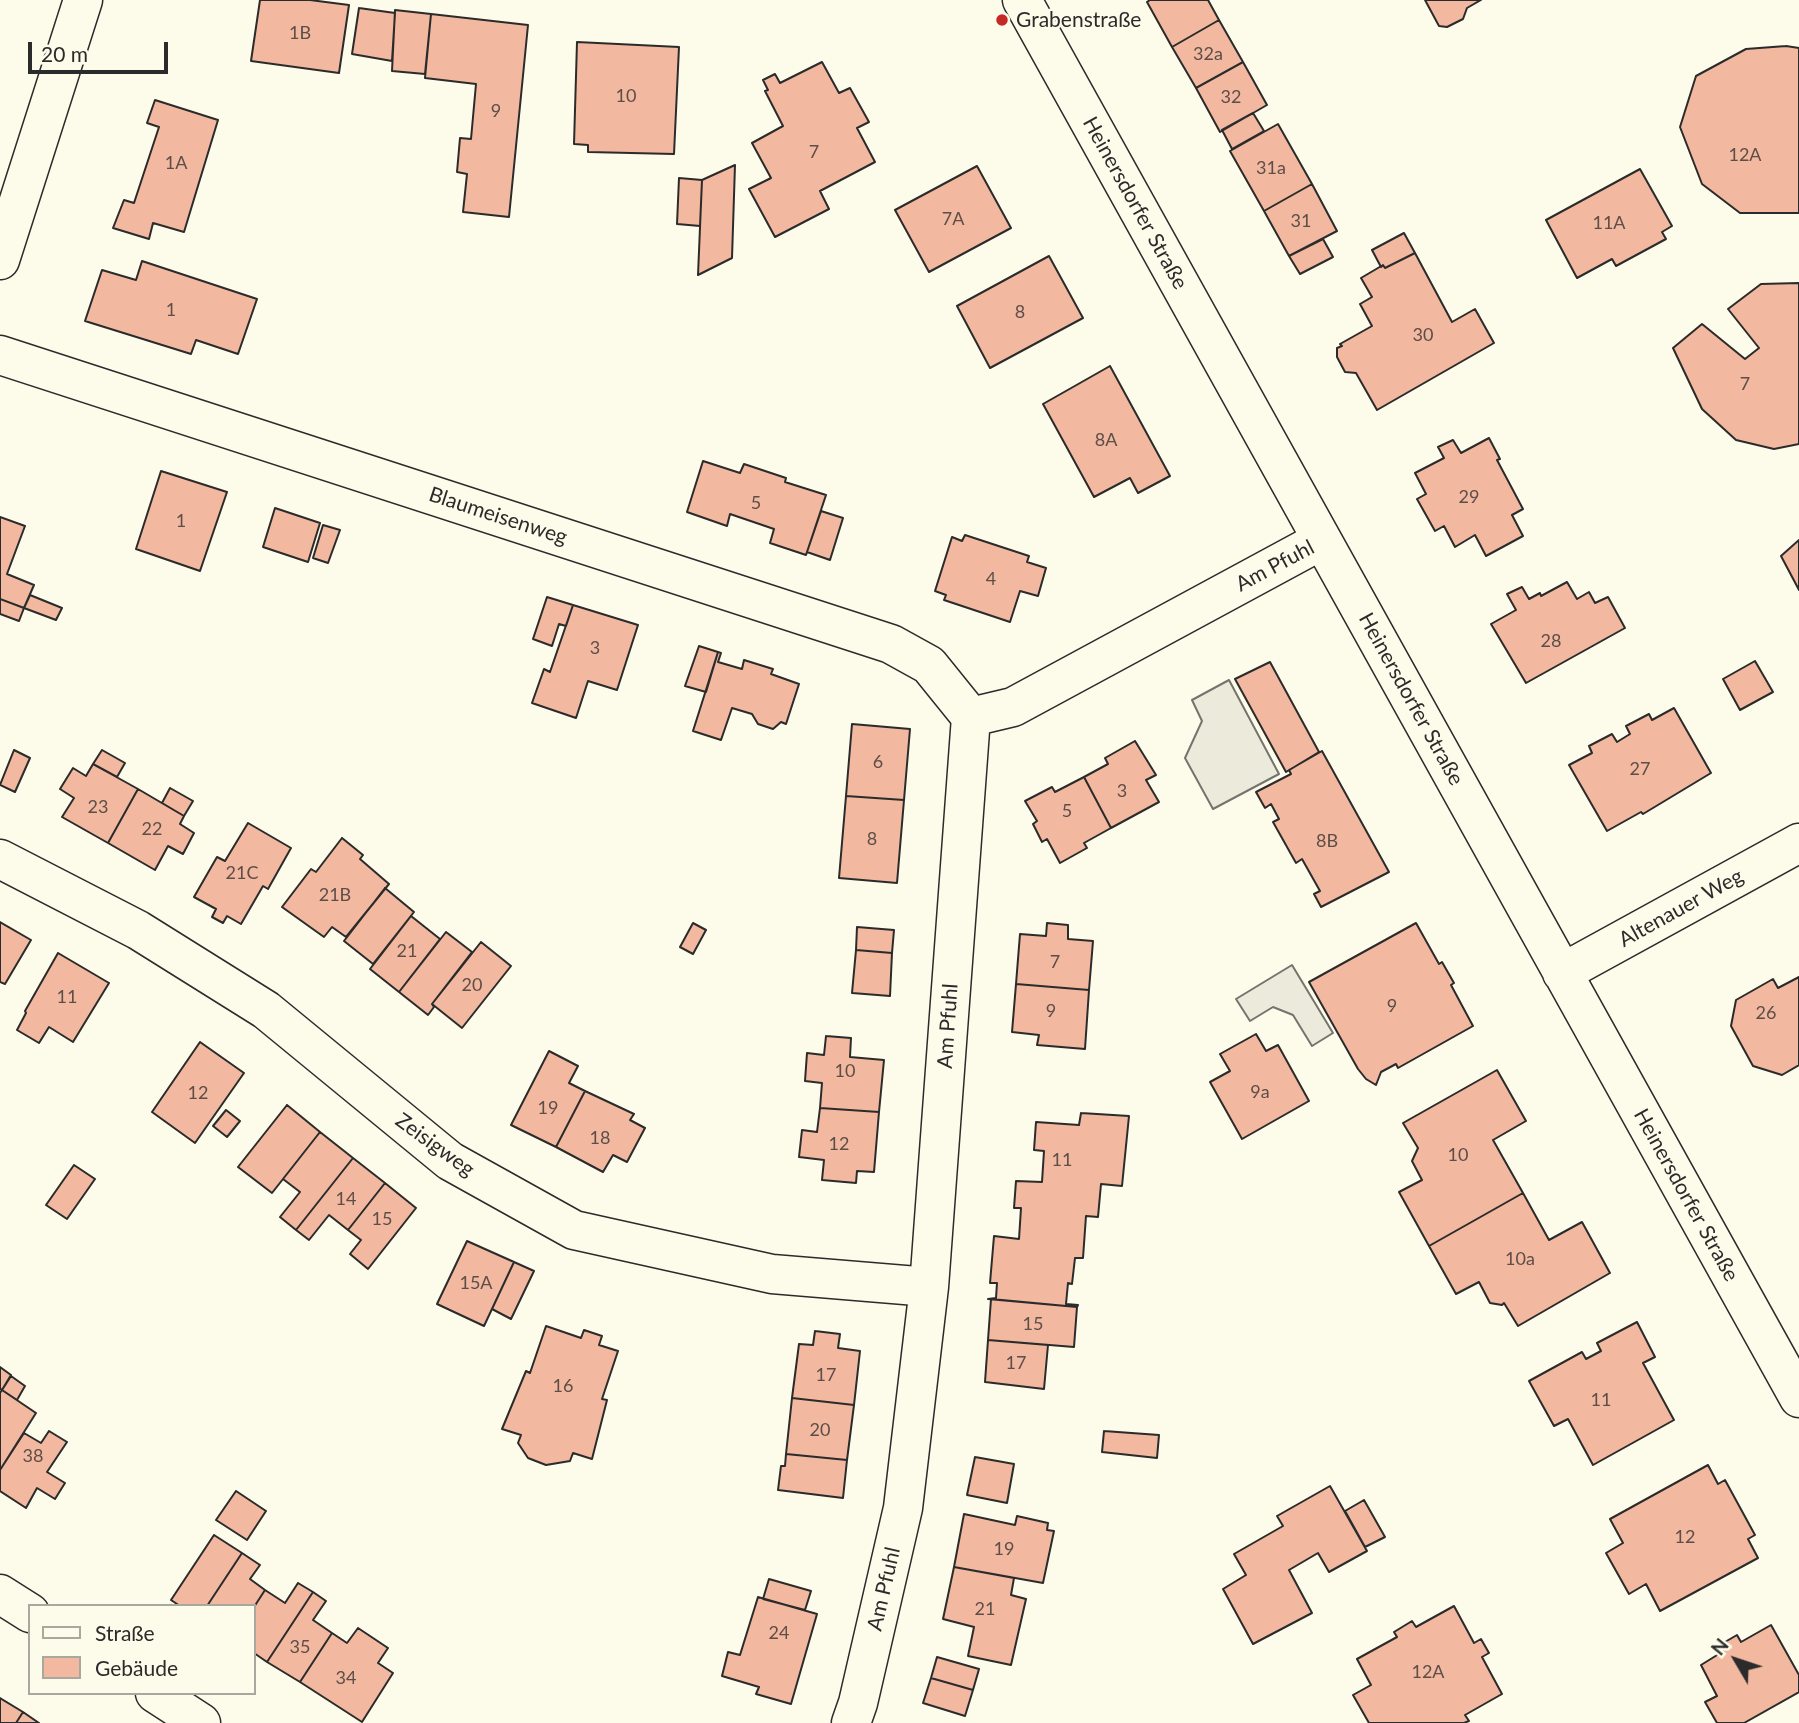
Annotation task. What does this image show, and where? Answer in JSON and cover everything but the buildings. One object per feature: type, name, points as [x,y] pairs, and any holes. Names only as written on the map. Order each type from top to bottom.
[{"type":"street","points":[[0,260],[83,0]]},
{"type":"street","name":"Heinersdorfer Straße","points":[[1022,0],[1799,1398]]},
{"type":"street","name":"Blaumeisenweg","points":[[0,355],[891,644],[929,665],[971,717]]},
{"type":"street","name":"Am Pfuhl","points":[[851,1723],[858,1703],[903,1508],[929,1287],[971,717],[1013,707],[1322,540]]},
{"type":"street","name":"Altenauer Weg","points":[[1562,973],[1799,843]]},
{"type":"street","name":"Zeisigweg","points":[[0,859],[138,930],[266,1010],[450,1161],[574,1230],[772,1274],[929,1287]]},
{"type":"street","points":[[0,1594],[28,1612]]},
{"type":"street","points":[[158,1695],[201,1723]]},
{"type":"shaded area","points":[[1229,680],[1279,774],[1213,809],[1185,758],[1202,721],[1192,700]]},
{"type":"shaded area","points":[[1292,965],[1333,1033],[1312,1046],[1293,1015],[1273,1007],[1250,1021],[1236,999]]},
{"type":"place","name":"Grabenstraße","points":[[1002,20]]}]
